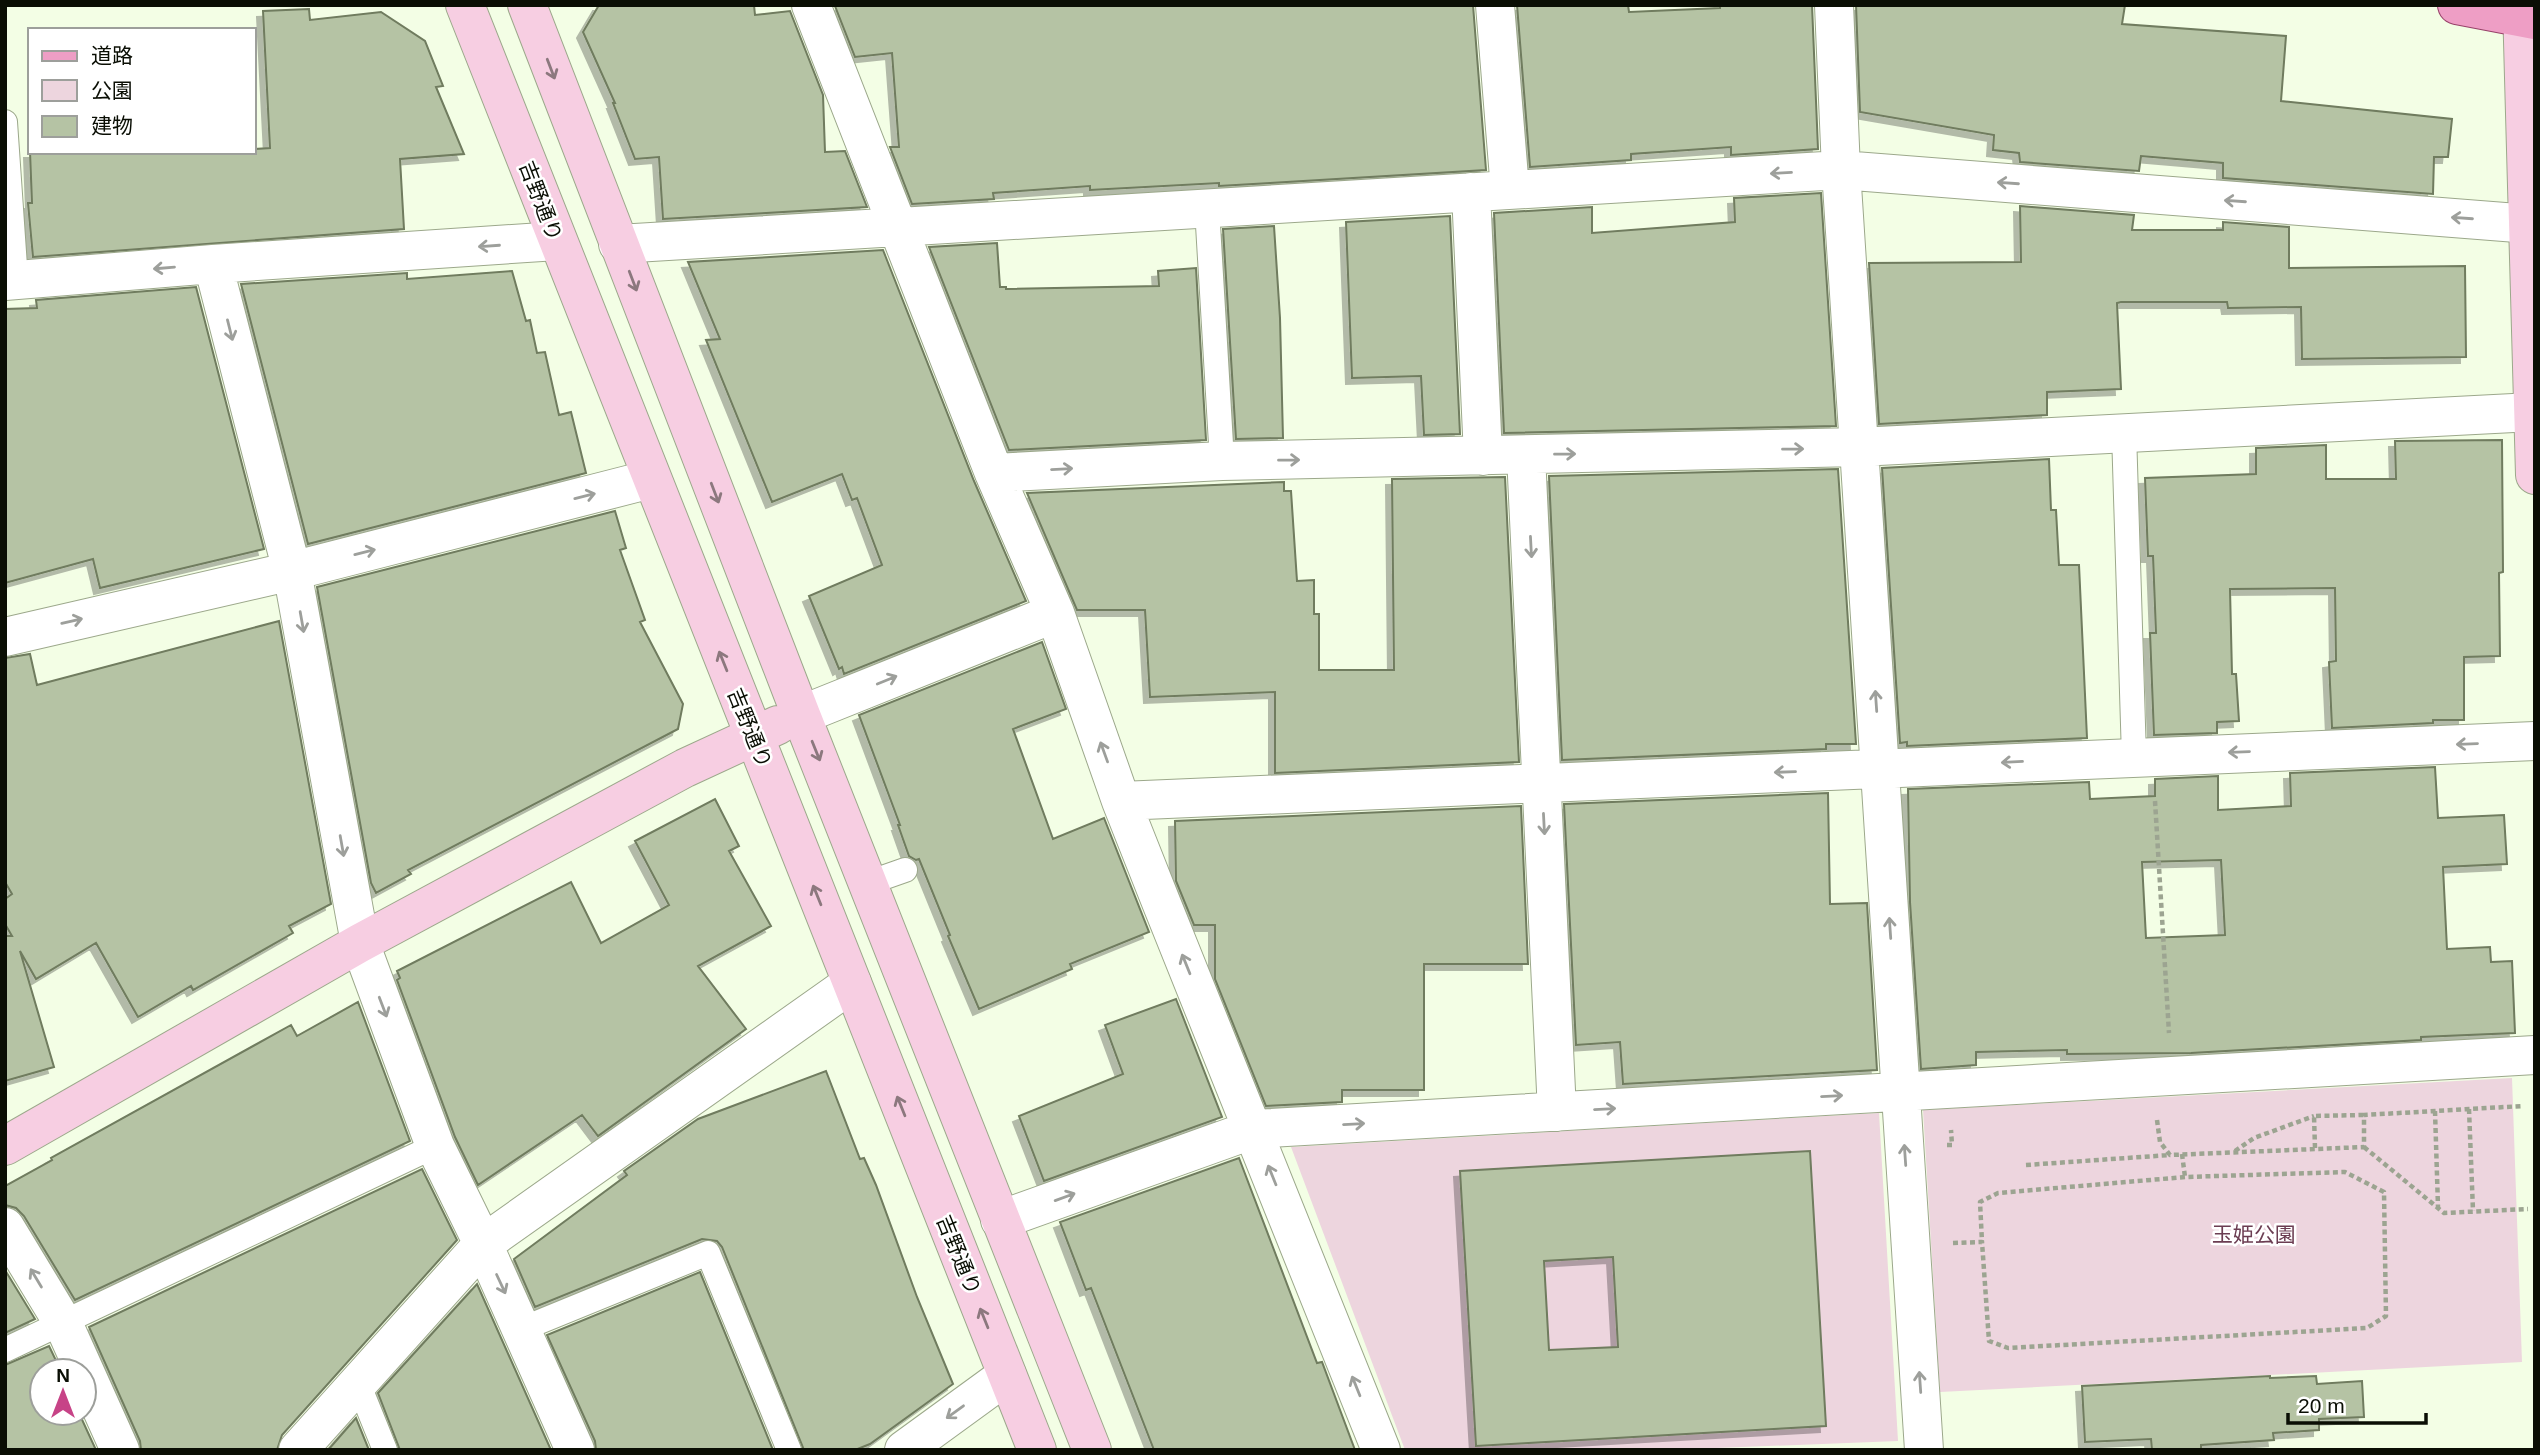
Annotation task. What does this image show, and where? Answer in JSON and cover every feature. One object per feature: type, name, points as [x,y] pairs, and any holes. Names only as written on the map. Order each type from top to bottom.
[{"type":"main road","name":"吉野通り","points":[[465,5],[1037,1450]]},
{"type":"main road","points":[[527,5],[801,715],[1091,1450]]},
{"type":"main road","points":[[2457,5],[2527,15],[2535,475]]},
{"type":"main road","points":[[5,1146],[359,943],[685,768],[801,715]]},
{"type":"street","points":[[811,5],[994,473],[1055,613],[1121,801],[1381,1450]]},
{"type":"street","points":[[1495,5],[1510,190]]},
{"type":"street","points":[[1834,5],[1841,170],[1924,1450]]},
{"type":"street","points":[[618,244],[1841,170],[2530,224]]},
{"type":"street","points":[[1471,192],[1483,456]]},
{"type":"street","points":[[11,281],[213,264],[557,241]]},
{"type":"street","points":[[213,264],[292,571],[359,943],[436,1146],[522,1329],[575,1450]]},
{"type":"street","points":[[994,473],[1222,461],[1860,447],[2533,412]]},
{"type":"street","points":[[1526,455],[1557,1112]]},
{"type":"street","points":[[5,637],[292,571],[651,479]]},
{"type":"street","points":[[801,715],[1055,613]]},
{"type":"street","points":[[1121,801],[2535,741]]},
{"type":"street","points":[[298,1450],[483,1244],[852,984]]},
{"type":"street","points":[[1000,1220],[1254,1129],[2535,1055]]},
{"type":"street","points":[[5,1227],[63,1323],[120,1450]]},
{"type":"street","points":[[904,1450],[1007,1375]]},
{"type":"lane","points":[[5,122],[11,281]]},
{"type":"lane","points":[[1207,208],[1222,461]]},
{"type":"lane","points":[[2124,432],[2143,756]]},
{"type":"lane","points":[[868,883],[905,870]]},
{"type":"lane","points":[[5,1350],[436,1146]]},
{"type":"lane","points":[[522,1329],[708,1253],[789,1450]]},
{"type":"lane","points":[[358,1383],[385,1450]]},
{"type":"path","points":[[2143,756],[2171,1076]]},
{"type":"path","points":[[2234,1152],[2254,1138],[2314,1116],[2524,1106]]},
{"type":"path","points":[[2469,1110],[2473,1211]]},
{"type":"path","points":[[2435,1111],[2438,1207]]},
{"type":"path","points":[[2364,1115],[2364,1147]]},
{"type":"path","points":[[2157,1116],[2160,1142],[2170,1154]]},
{"type":"path","points":[[2314,1116],[2315,1148]]},
{"type":"path","points":[[2026,1165],[2170,1154],[2364,1147],[2444,1213],[2528,1209]]},
{"type":"path","points":[[2182,1154],[2185,1177]]},
{"type":"path","points":[[2345,1172],[2384,1192],[2386,1316],[2367,1328],[2008,1348],[1989,1341],[1982,1242],[1980,1202],[1998,1193],[2185,1177],[2345,1172]]},
{"type":"path","points":[[1968,1242],[1982,1242]]},
{"type":"green space","name":"玉姫公園","points":[[2512,1078],[2522,1362],[1940,1392],[1923,1110]]},
{"type":"green space","points":[[1879,1113],[1898,1441],[1665,1450],[1405,1450],[1291,1147]]},
{"type":"building","points":[[599,5],[754,5],[755,15],[790,11],[823,95],[825,152],[845,151],[867,207],[663,219],[659,157],[635,159],[615,103],[583,32]]},
{"type":"building","points":[[1473,5],[1486,170],[1219,186],[1219,183],[1090,190],[1090,186],[993,193],[994,199],[912,204],[890,147],[899,147],[892,53],[855,57],[835,6]]},
{"type":"building","points":[[1517,5],[1628,5],[1629,12],[1720,8],[1720,5],[1812,5],[1818,149],[1731,155],[1731,147],[1631,154],[1631,160],[1530,167]]},
{"type":"building","points":[[1856,5],[2125,5],[2122,24],[2286,36],[2281,101],[2452,119],[2448,157],[2434,157],[2433,194],[2223,178],[2223,163],[2141,156],[2139,171],[2020,162],[2019,153],[1993,150],[1994,135],[1860,112]]},
{"type":"building","points":[[309,9],[310,20],[381,12],[425,41],[443,86],[436,87],[464,154],[400,159],[404,229],[33,257],[28,203],[32,203],[30,154],[256,154],[256,149],[270,148],[263,11]]},
{"type":"building","points":[[1821,193],[1836,426],[1504,433],[1494,213],[1592,207],[1592,233],[1735,222],[1734,198]]},
{"type":"building","points":[[2020,206],[2134,215],[2132,230],[2223,230],[2223,222],[2289,227],[2289,268],[2465,266],[2466,357],[2302,359],[2301,307],[2228,308],[2227,302],[2121,302],[2117,303],[2121,389],[2047,392],[2047,415],[1879,424],[1869,263],[2021,262]]},
{"type":"building","points":[[1450,216],[1460,434],[1424,435],[1421,376],[1352,378],[1346,222]]},
{"type":"building","points":[[1274,226],[1283,438],[1236,439],[1223,229]]},
{"type":"building","points":[[997,243],[1000,287],[1006,289],[1159,286],[1158,271],[1196,268],[1206,440],[1009,450],[929,247]]},
{"type":"building","points":[[883,250],[974,481],[1026,601],[844,674],[842,667],[839,669],[809,596],[882,565],[857,498],[852,500],[842,474],[772,502],[706,340],[720,339],[688,262]]},
{"type":"building","points":[[512,271],[526,321],[530,320],[537,353],[545,352],[559,415],[571,412],[586,473],[308,544],[241,284],[407,273],[407,279]]},
{"type":"building","points":[[196,287],[264,549],[100,588],[93,559],[5,583],[5,309],[37,308],[36,300]]},
{"type":"building","points":[[2502,440],[2503,572],[2499,573],[2500,656],[2464,657],[2464,720],[2332,728],[2329,662],[2336,661],[2335,588],[2230,589],[2232,674],[2236,674],[2239,721],[2217,722],[2217,733],[2154,735],[2150,633],[2156,633],[2153,556],[2148,556],[2145,478],[2256,474],[2256,448],[2326,445],[2326,479],[2396,479],[2395,441]]},
{"type":"building","points":[[2049,459],[2051,510],[2056,510],[2059,565],[2079,565],[2087,738],[1907,746],[1907,742],[1900,743],[1882,468]]},
{"type":"building","points":[[1838,469],[1856,744],[1826,744],[1826,749],[1562,760],[1549,476]]},
{"type":"building","points":[[1505,477],[1519,762],[1275,773],[1275,692],[1150,697],[1145,610],[1077,610],[1027,493],[1284,482],[1284,491],[1291,491],[1297,581],[1314,580],[1314,614],[1319,614],[1319,670],[1394,670],[1392,479]]},
{"type":"building","points":[[615,511],[626,548],[620,550],[645,620],[640,622],[683,704],[678,729],[408,870],[411,874],[376,893],[371,883],[317,587]]},
{"type":"building","points":[[279,621],[331,904],[289,926],[293,933],[193,990],[191,986],[138,1017],[96,943],[36,979],[20,951],[54,1067],[5,1081],[5,936],[12,936],[5,924],[5,899],[12,894],[5,882],[5,658],[30,654],[37,685]]},
{"type":"building","points":[[1042,642],[1066,709],[1013,729],[1053,839],[1104,818],[1149,932],[1070,964],[1072,969],[979,1009],[919,859],[909,856],[859,715]]},
{"type":"building","points":[[2435,767],[2438,818],[2504,815],[2507,864],[2443,867],[2447,949],[2490,947],[2491,962],[2512,961],[2515,1033],[2191,1053],[2067,1054],[2067,1050],[1976,1052],[1976,1065],[1921,1069],[1910,902],[1908,789],[2089,782],[2090,799],[2155,796],[2155,779],[2218,776],[2218,810],[2291,806],[2290,773]],"holes":[[[2221,860],[2225,935],[2146,938],[2142,862]]]},
{"type":"building","points":[[1828,793],[1830,904],[1867,903],[1877,1070],[1623,1084],[1620,1042],[1576,1045],[1564,804]]},
{"type":"building","points":[[715,799],[739,846],[729,851],[771,926],[698,966],[746,1029],[598,1136],[582,1115],[478,1185],[455,1137],[397,980],[400,978],[397,971],[571,882],[601,943],[669,905],[635,841]]},
{"type":"building","points":[[1521,806],[1528,964],[1424,964],[1424,1090],[1342,1090],[1342,1102],[1266,1106],[1215,979],[1215,925],[1194,925],[1176,881],[1175,821]]},
{"type":"building","points":[[1176,999],[1222,1117],[1044,1181],[1019,1116],[1123,1074],[1105,1025]]},
{"type":"building","points":[[358,1002],[410,1141],[75,1300],[24,1216],[16,1208],[5,1205],[5,1186],[291,1025],[297,1036]]},
{"type":"building","points":[[826,1071],[860,1159],[864,1158],[876,1185],[917,1297],[953,1384],[870,1444],[855,1450],[804,1450],[722,1247],[717,1241],[702,1239],[535,1307],[514,1259],[627,1175],[624,1171],[698,1119]]},
{"type":"building","points":[[1810,1151],[1826,1426],[1476,1446],[1460,1171]],"holes":[[[1613,1257],[1618,1347],[1549,1350],[1544,1261]]]},
{"type":"building","points":[[1239,1158],[1317,1363],[1322,1362],[1355,1450],[1154,1450],[1091,1288],[1086,1290],[1060,1222]]},
{"type":"building","points":[[422,1169],[457,1240],[282,1435],[277,1450],[141,1450],[140,1441],[89,1327]]},
{"type":"building","points":[[5,1270],[35,1319],[5,1333]]},
{"type":"building","points":[[700,1272],[773,1450],[596,1450],[595,1441],[547,1335]]},
{"type":"building","points":[[477,1284],[551,1450],[400,1450],[378,1393]]},
{"type":"building","points":[[49,1346],[54,1357],[28,1357],[28,1427],[85,1427],[96,1450],[5,1450],[5,1365]]},
{"type":"building","points":[[2316,1376],[2317,1384],[2362,1381],[2364,1417],[2319,1419],[2319,1430],[2273,1433],[2274,1440],[2201,1445],[2201,1450],[2152,1450],[2151,1439],[2085,1442],[2082,1386]]},
{"type":"building","points":[[356,1418],[369,1450],[328,1450]]}]
